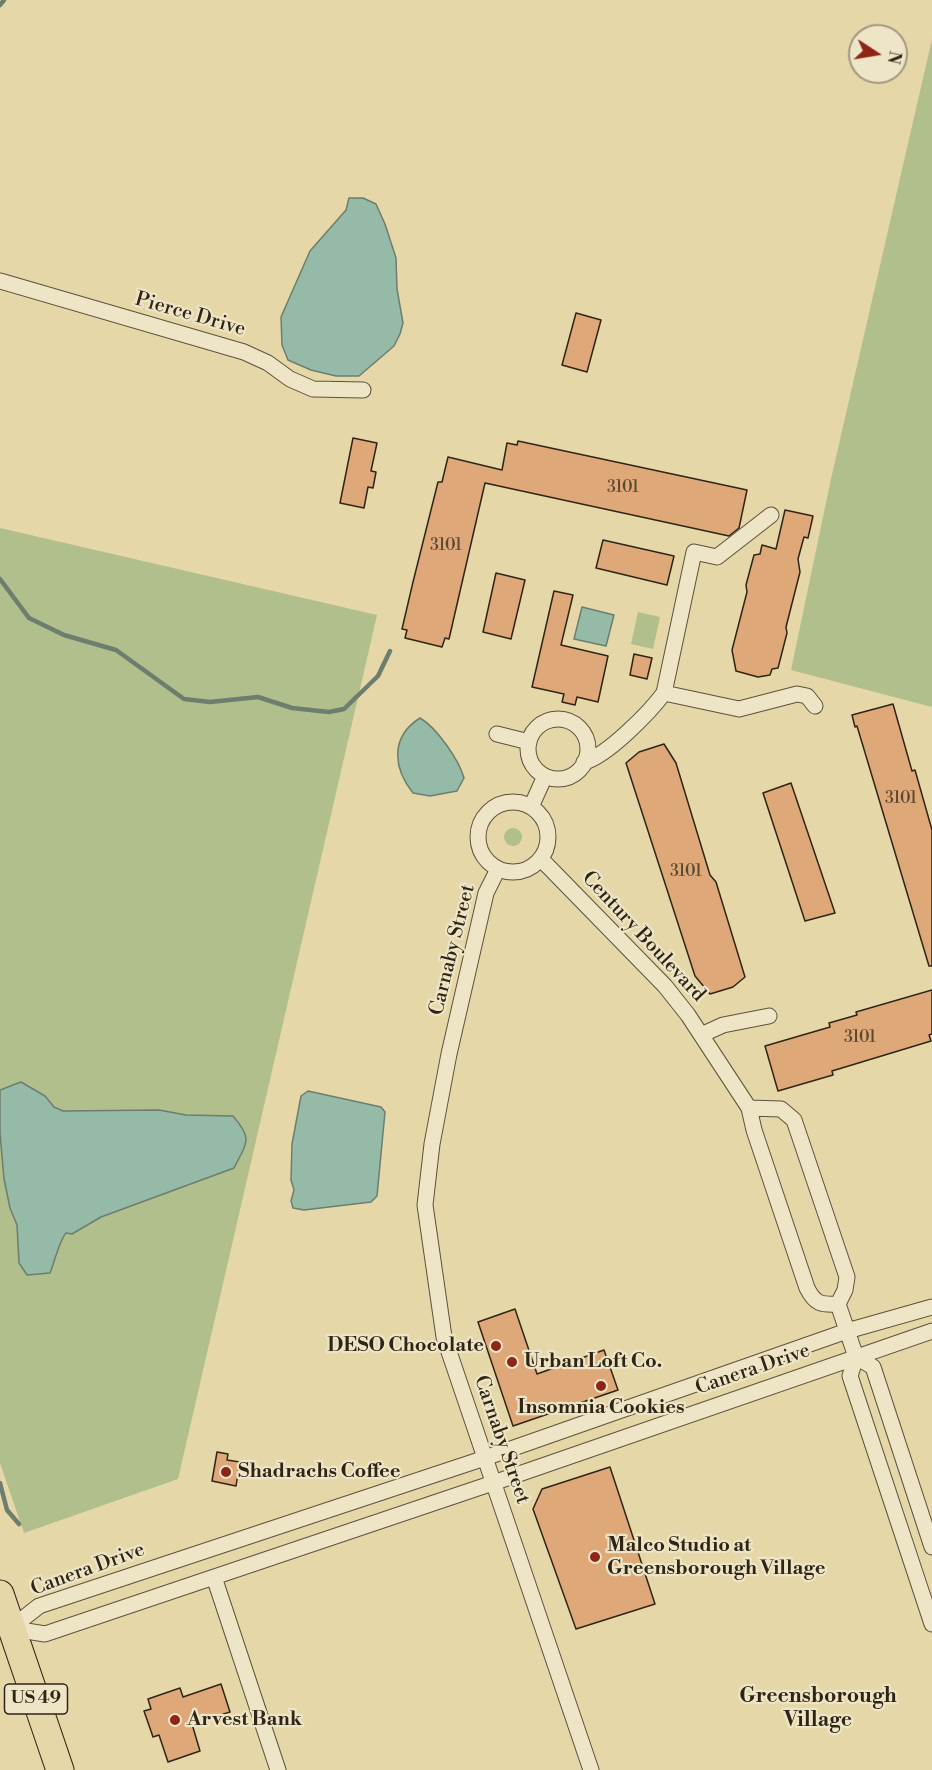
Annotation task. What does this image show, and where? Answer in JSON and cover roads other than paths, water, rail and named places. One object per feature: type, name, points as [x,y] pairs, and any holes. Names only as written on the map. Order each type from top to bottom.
[{"type":"highway","name":"US 49","points":[[0,1594],[6,1628],[60,1770]]},
{"type":"street","name":"Pierce Drive","points":[[0,281],[244,352],[268,363],[290,379],[313,389],[363,390]]},
{"type":"street","points":[[584,762],[587,744],[584,736],[572,723],[555,719],[546,721],[538,726],[529,742],[528,752],[531,762],[545,776],[554,778],[572,775],[584,762],[595,759],[614,743],[655,705],[664,693],[694,552],[717,557],[771,515]]},
{"type":"street","points":[[664,693],[739,709],[797,694],[807,696],[815,706]]},
{"type":"street","points":[[497,734],[529,742]]},
{"type":"street","points":[[584,736],[614,743]]},
{"type":"street","points":[[541,859],[546,848],[547,831],[540,814],[531,807],[545,776]]},
{"type":"street","name":"Carnaby Street","points":[[531,807],[521,802],[509,801],[498,804],[482,820],[478,831],[478,842],[488,862],[498,869],[509,872],[532,867],[541,859]]},
{"type":"street","name":"Century Boulevard","points":[[541,859],[665,986],[701,1035],[749,1108],[754,1130],[807,1288],[813,1299],[824,1304],[838,1304]]},
{"type":"street","name":"Carnaby Street","points":[[498,869],[486,894],[449,1054],[432,1144],[425,1206],[444,1337],[591,1770]]},
{"type":"street","points":[[701,1035],[723,1025],[769,1016]]},
{"type":"street","points":[[749,1108],[781,1109],[794,1119],[847,1277],[845,1290],[838,1304],[856,1357],[850,1376],[932,1624]]},
{"type":"street","name":"Canera Drive","points":[[6,1628],[39,1606],[484,1458],[847,1331],[932,1307]]},
{"type":"street","name":"Canera Drive","points":[[6,1628],[45,1634],[493,1483],[932,1331]]},
{"type":"street","points":[[856,1357],[873,1367],[932,1547]]},
{"type":"street","points":[[214,1577],[278,1770]]},
{"type":"waterway","points":[[0,5],[4,0]]},
{"type":"waterway","points":[[0,579],[29,618],[64,635],[116,650],[184,699],[210,702],[258,697],[292,708],[329,712],[344,709],[378,676],[390,651]]},
{"type":"waterway","points":[[0,1483],[7,1510],[19,1524]]},
{"type":"place","name":"DESO Chocolate","points":[[496,1346]]},
{"type":"place","name":"Urban Loft Co.","points":[[512,1362]]},
{"type":"place","name":"Insomnia Cookies","points":[[601,1386]]},
{"type":"place","name":"Shadrachs Coffee","points":[[226,1472]]},
{"type":"place","name":"Malco Studio at Greensborough Village","points":[[595,1557]]},
{"type":"place","name":"Arvest Bank","points":[[175,1720]]},
{"type":"district","name":"Greensborough Village","points":[[818,1709]]}]
